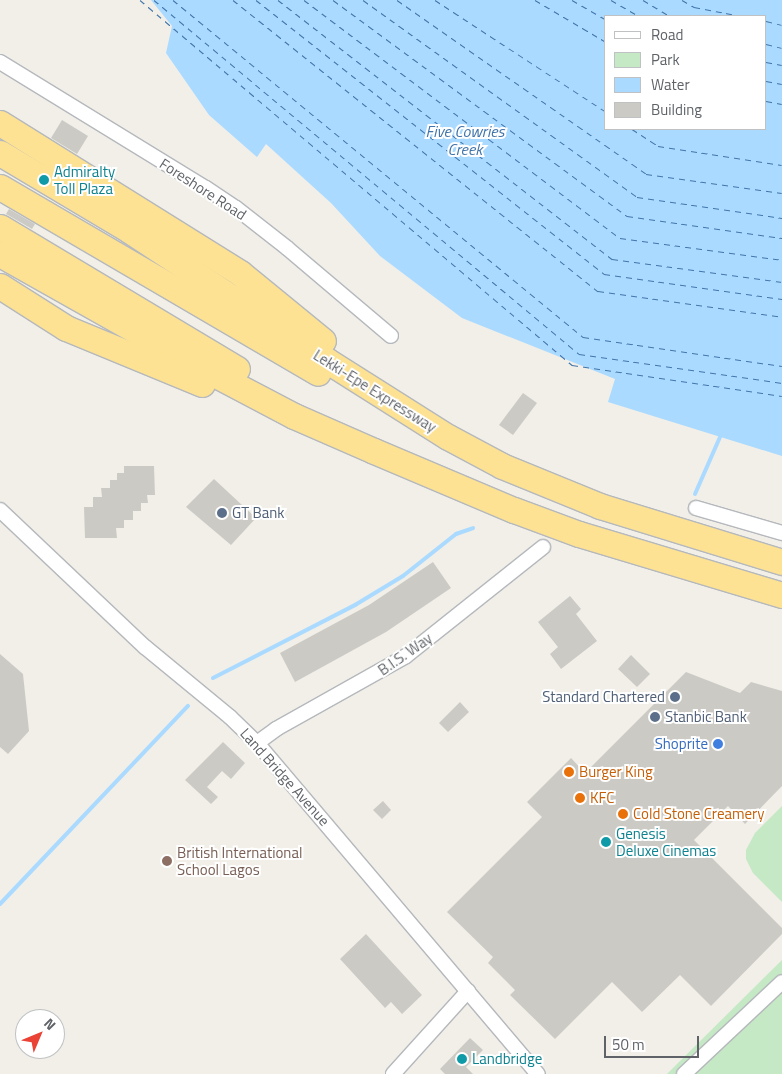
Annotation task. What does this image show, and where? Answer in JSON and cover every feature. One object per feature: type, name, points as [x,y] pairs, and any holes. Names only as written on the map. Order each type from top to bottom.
[{"type":"highway","points":[[0,123],[240,273],[448,437]]},
{"type":"highway","name":"Lekki-Epe Expressway","points":[[0,153],[128,230],[326,360],[448,437],[502,466],[571,496],[782,562]]},
{"type":"highway","points":[[0,187],[337,385],[448,437]]},
{"type":"highway","points":[[0,227],[374,451]]},
{"type":"highway","points":[[0,254],[195,364],[294,416],[374,451],[514,510],[570,530],[782,595]]},
{"type":"highway","points":[[0,286],[66,328],[348,443],[374,451]]},
{"type":"highway","points":[[213,355],[208,340],[209,330],[218,324],[229,321]]},
{"type":"street","name":"Foreshore Road","points":[[0,62],[236,208],[287,248],[391,336]]},
{"type":"street","points":[[696,508],[782,533]]},
{"type":"street","name":"Land Bridge Avenue","points":[[0,510],[145,647],[230,717],[257,743],[538,1074]]},
{"type":"street","name":"B.I.S. Way","points":[[257,743],[276,729],[406,656],[542,547]]},
{"type":"street","points":[[684,1074],[782,982]]},
{"type":"street","points":[[393,1074],[468,991]]},
{"type":"green space","points":[[782,806],[782,902],[753,873],[746,859],[746,850],[755,833]]},
{"type":"green space","points":[[782,960],[782,1074],[667,1074],[678,1063]]},
{"type":"water","name":"Five Cowries Creek","points":[[151,0],[782,0],[782,456],[608,402],[615,379],[462,318],[380,256],[331,203],[266,144],[257,157],[209,115],[166,53],[172,26]]},
{"type":"building","points":[[62,120],[88,136],[77,154],[51,138]]},
{"type":"building","points":[[9,209],[35,224],[32,229],[6,214]]},
{"type":"building","points":[[523,393],[537,403],[513,435],[499,425]]},
{"type":"building","points":[[124,466],[154,466],[155,495],[147,495],[148,503],[141,503],[141,511],[133,511],[133,520],[124,520],[124,528],[116,528],[117,538],[85,538],[84,507],[93,507],[93,497],[102,497],[101,488],[110,488],[110,480],[117,480],[117,473],[124,473]]},
{"type":"building","name":"GT Bank","points":[[214,479],[256,518],[231,545],[186,507]]},
{"type":"building","points":[[433,562],[451,588],[386,632],[295,682],[280,653],[369,605]]},
{"type":"building","points":[[570,596],[581,609],[576,614],[597,641],[561,669],[550,654],[558,647],[538,622]]},
{"type":"building","points":[[0,654],[23,674],[29,731],[8,754],[0,747]]},
{"type":"building","points":[[631,655],[650,674],[637,687],[618,669]]},
{"type":"building","points":[[686,672],[740,693],[751,682],[782,691],[782,786],[745,824],[728,806],[694,840],[782,928],[782,934],[711,1006],[680,975],[642,1012],[612,982],[555,1039],[510,995],[515,990],[488,963],[493,957],[447,912],[542,817],[527,802],[571,758],[585,773]]},
{"type":"building","points":[[460,702],[469,712],[448,732],[439,723]]},
{"type":"building","points":[[223,742],[245,763],[231,779],[222,771],[207,787],[218,797],[211,804],[185,780]]},
{"type":"building","points":[[383,801],[391,810],[382,819],[373,810]]},
{"type":"building","points":[[366,934],[422,995],[402,1014],[391,1002],[385,1008],[340,959]]},
{"type":"building","name":"Landbridge","points":[[470,1038],[483,1050],[466,1067],[473,1074],[445,1074],[440,1069]]},
{"type":"waterway","points":[[695,494],[720,437]]},
{"type":"waterway","points":[[213,678],[355,605],[403,576],[456,534],[473,528]]},
{"type":"waterway","points":[[0,904],[188,706]]},
{"type":"ferry route","points":[[140,0],[572,365],[782,396]]},
{"type":"ferry route","points":[[154,0],[579,354],[782,383]]},
{"type":"ferry route","points":[[173,0],[583,337],[782,366]]},
{"type":"ferry route","points":[[233,0],[598,291],[782,317]]},
{"type":"ferry route","points":[[256,0],[604,274],[782,299]]},
{"type":"ferry route","points":[[278,0],[612,259],[782,282]]},
{"type":"ferry route","points":[[304,0],[620,238],[782,260]]},
{"type":"ferry route","points":[[333,0],[627,216],[782,238]]},
{"type":"ferry route","points":[[363,0],[637,197],[782,218]]},
{"type":"ferry route","points":[[397,0],[646,174],[782,193]]},
{"type":"ferry route","points":[[435,0],[604,111]]},
{"type":"ferry route","points":[[535,0],[604,41]]},
{"type":"ferry route","points":[[572,0],[604,19]]},
{"type":"ferry route","points":[[611,0],[637,15]]},
{"type":"ferry route","points":[[643,0],[668,15]]},
{"type":"ferry route","points":[[682,0],[694,7],[736,15]]},
{"type":"ferry route","points":[[767,21],[782,25]]},
{"type":"ferry route","points":[[767,44],[782,48]]},
{"type":"ferry route","points":[[767,62],[782,65]]},
{"type":"ferry route","points":[[767,81],[782,84]]},
{"type":"ferry route","points":[[767,101],[782,104]]},
{"type":"ferry route","points":[[634,130],[658,146],[782,165]]},
{"type":"place","name":"Admiralty Toll Plaza","points":[[44,180]]},
{"type":"place","name":"GT Bank","points":[[222,513]]},
{"type":"place","name":"Standard Chartered","points":[[675,697]]},
{"type":"place","name":"Stanbic Bank","points":[[655,717]]},
{"type":"place","name":"Shoprite","points":[[718,744]]},
{"type":"place","name":"Burger King","points":[[569,772]]},
{"type":"place","name":"KFC","points":[[580,798]]},
{"type":"place","name":"Cold Stone Creamery","points":[[623,814]]},
{"type":"place","name":"Genesis Deluxe Cinemas","points":[[606,842]]},
{"type":"place","name":"British International School Lagos","points":[[167,861]]},
{"type":"place","name":"Landbridge","points":[[462,1059]]}]
